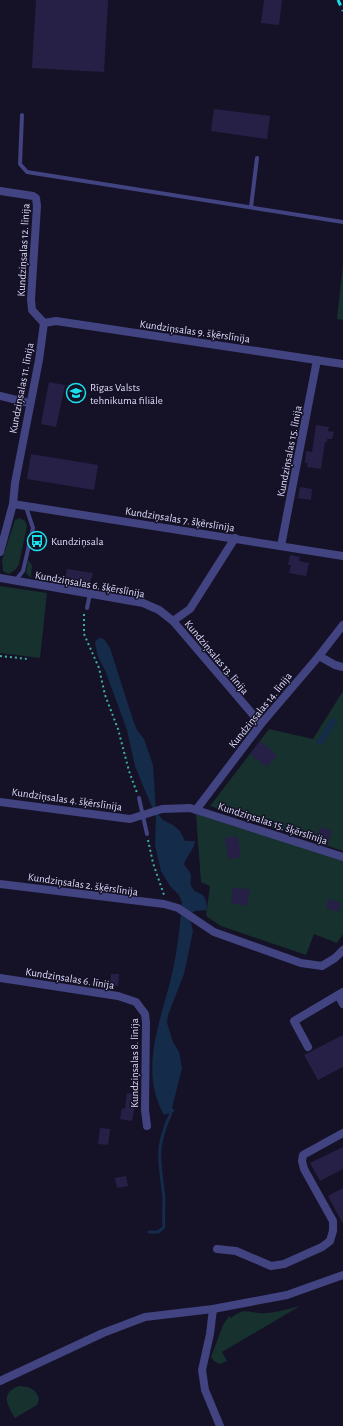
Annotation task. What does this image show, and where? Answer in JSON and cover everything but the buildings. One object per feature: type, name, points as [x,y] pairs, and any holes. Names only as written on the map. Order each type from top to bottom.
[{"type":"street","name":"Kundziņsalas 12. līnija","points":[[0,191],[33,196],[36,198],[37,206],[31,299],[32,310],[44,323]]},
{"type":"street","name":"Kundziņsalas 9. šķērslīnija","points":[[44,323],[56,321],[343,364]]},
{"type":"street","name":"Kundziņsalas 11. līnija","points":[[0,552],[13,504],[15,483],[44,323]]},
{"type":"street","name":"Kundziņsalas 15. līnija","points":[[281,546],[317,360]]},
{"type":"street","points":[[0,396],[29,403]]},
{"type":"street","name":"Kundziņsalas 7. šķērslīnija","points":[[13,504],[343,556]]},
{"type":"street","points":[[173,621],[190,609],[235,538]]},
{"type":"street","name":"Kundziņsalas 6. šķērslīnija","points":[[0,578],[143,602],[159,610],[173,621]]},
{"type":"street","name":"Kundziņsalas 13. līnija","points":[[173,621],[261,724]]},
{"type":"street","name":"Kundziņsalas 14. līnija","points":[[196,810],[261,724],[343,626]]},
{"type":"street","points":[[319,656],[335,665],[343,667]]},
{"type":"street","name":"Kundziņsalas 4. šķērslīnija","points":[[0,802],[130,819]]},
{"type":"street","name":"Kundziņsalas 15. šķērslīnija","points":[[130,819],[162,809],[190,808],[343,857]]},
{"type":"street","name":"Kundziņsalas 2. šķērslīnija","points":[[0,884],[164,904],[178,908],[214,932],[301,963],[322,966],[335,958],[343,950]]},
{"type":"street","name":"Kundziņsalas 6. līnija","points":[[0,978],[118,996],[136,1002]]},
{"type":"street","points":[[308,1047],[294,1021],[340,994],[343,1004]]},
{"type":"street","name":"Kundziņsalas 8. līnija","points":[[136,1002],[145,1014],[146,1022],[145,1110],[147,1126]]},
{"type":"street","points":[[217,1249],[236,1251],[271,1266],[284,1264],[322,1247],[330,1241],[333,1231],[332,1221],[304,1170],[302,1161],[303,1155],[312,1148],[343,1133]]},
{"type":"street","points":[[0,1381],[124,1324],[146,1317],[213,1309],[294,1293],[343,1275]]},
{"type":"street","points":[[213,1309],[210,1334],[202,1370],[205,1390],[220,1426]]},
{"type":"lane","points":[[22,115],[20,164],[26,172],[343,222]]},
{"type":"lane","points":[[251,207],[257,158]]},
{"type":"lane","points":[[15,581],[23,571],[33,528],[26,506]]},
{"type":"lane","points":[[87,608],[90,594]]},
{"type":"lane","points":[[139,798],[146,814],[147,834]]},
{"type":"path","points":[[87,608],[84,614],[84,634],[99,668],[105,695],[118,729],[128,771],[139,798]]},
{"type":"path","points":[[0,656],[28,659]]},
{"type":"path","points":[[147,834],[153,863],[164,892],[164,904]]},
{"type":"green space","points":[[343,264],[343,320],[337,319]]},
{"type":"green space","name":"Kundziņsala","points":[[20,518],[25,521],[27,526],[19,564],[16,569],[9,574],[3,571],[2,560],[15,520]]},
{"type":"green space","points":[[28,560],[32,565],[31,578],[26,573]]},
{"type":"green space","points":[[0,586],[47,593],[40,658],[0,653]]},
{"type":"green space","points":[[343,691],[343,851],[210,806],[269,729],[313,739]]},
{"type":"green space","points":[[196,814],[343,860],[343,934],[337,943],[314,934],[306,955],[221,926],[206,916],[210,886],[201,882]]},
{"type":"green space","points":[[300,1306],[222,1352],[227,1361],[220,1364],[214,1361],[211,1357],[223,1325],[229,1316],[231,1318],[236,1314],[245,1311],[267,1313]]},
{"type":"green space","points":[[19,1386],[34,1390],[39,1399],[37,1405],[15,1418],[8,1404],[7,1396],[9,1392]]},
{"type":"water","points":[[99,638],[104,639],[110,648],[133,720],[137,730],[144,739],[153,765],[156,812],[163,820],[173,825],[180,831],[185,841],[195,841],[184,864],[191,875],[191,884],[193,889],[205,898],[207,910],[195,911],[189,915],[193,931],[184,974],[168,1015],[167,1023],[173,1042],[179,1052],[182,1068],[172,1108],[175,1111],[164,1115],[157,1098],[153,1081],[152,1064],[157,1030],[175,960],[182,902],[179,895],[170,886],[161,871],[155,845],[156,817],[135,766],[127,730],[105,670],[98,657],[95,642]]},
{"type":"water","points":[[334,718],[337,721],[322,745],[316,743],[330,720]]},
{"type":"waterway","points":[[149,1232],[158,1232],[164,1227],[164,1198],[160,1165],[160,1146],[171,1113]]},
{"type":"railway","points":[[338,0],[343,11]]},
{"type":"place","name":"Rīgas Valsts tehnikuma filiāle","points":[[76,393]]},
{"type":"place","name":"Kundziņsala","points":[[37,541]]}]
